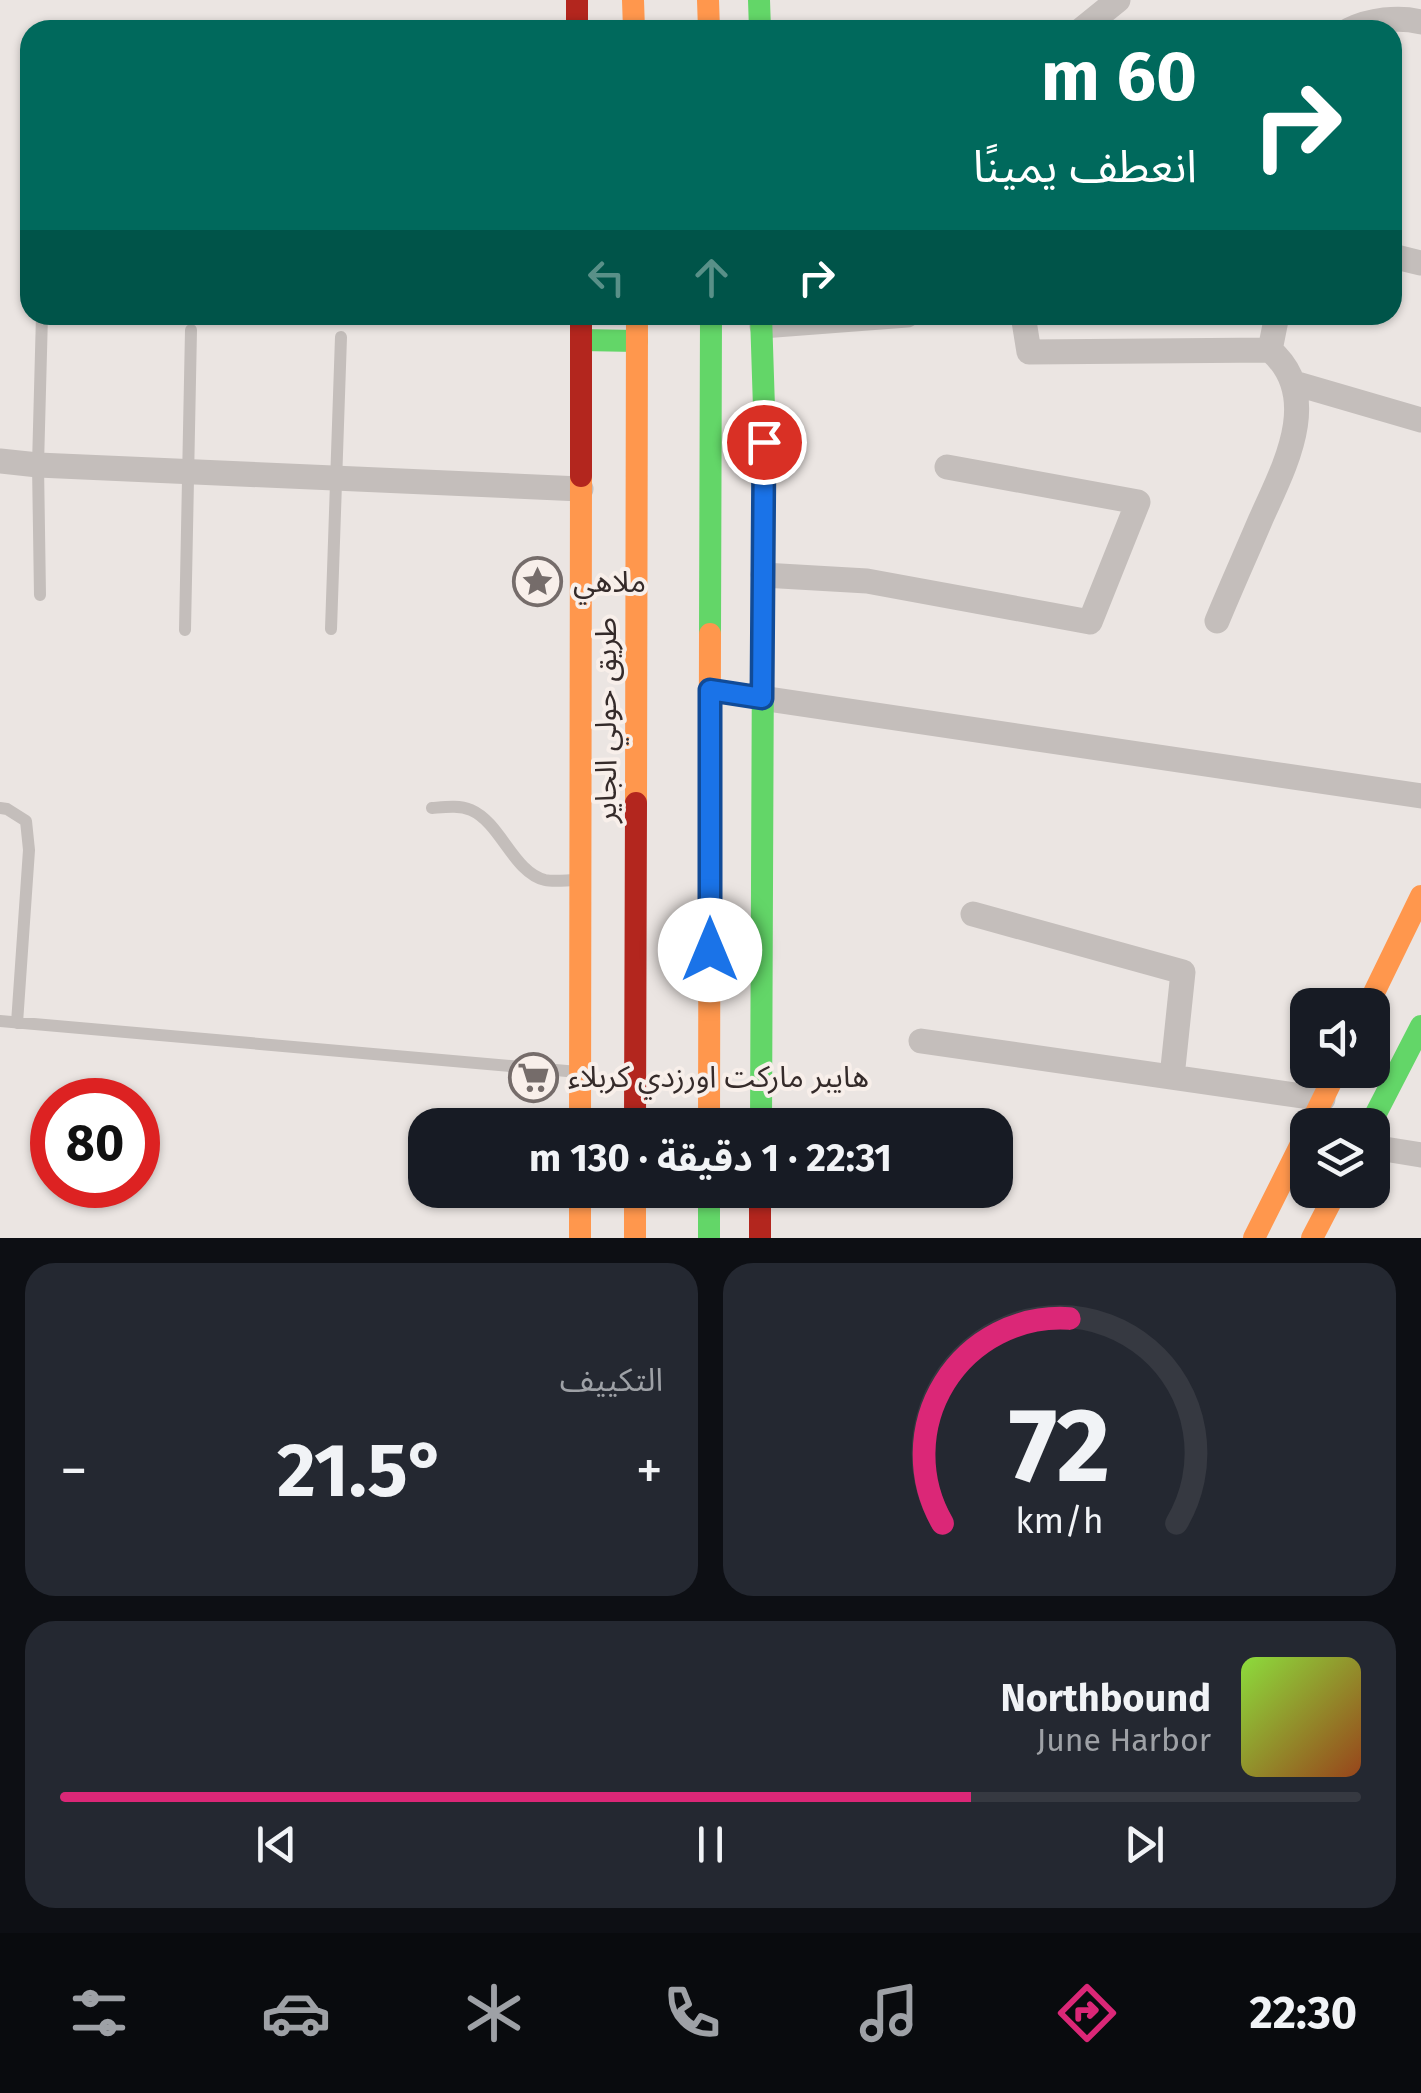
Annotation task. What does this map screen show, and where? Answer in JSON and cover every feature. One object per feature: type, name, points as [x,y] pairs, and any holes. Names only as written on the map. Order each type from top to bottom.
[{"type":"main road","points":[[580,1108],[581,325]]},
{"type":"main road","name":"طريق حولي الجاير","points":[[635,1108],[637,325]]},
{"type":"main road","points":[[709,1108],[711,325]]},
{"type":"main road","points":[[760,1108],[762,325]]},
{"type":"main road","points":[[581,340],[637,341]]},
{"type":"main road","points":[[710,690],[762,698]]},
{"type":"main road","points":[[1376,988],[1421,896]]},
{"type":"main road","points":[[1381,1108],[1412,1062],[1421,1026]]},
{"type":"main road","points":[[1318,1108],[1328,1088]]},
{"type":"main road","points":[[1254,1238],[1290,1165]]},
{"type":"main road","points":[[580,1208],[580,1238]]},
{"type":"main road","points":[[635,1208],[635,1238]]},
{"type":"main road","points":[[708,1238],[709,1208]]},
{"type":"main road","points":[[760,1208],[760,1238]]},
{"type":"main road","points":[[1312,1238],[1327,1208]]},
{"type":"street","points":[[1093,20],[1118,0]]},
{"type":"street","points":[[1378,20],[1411,14]]},
{"type":"street","points":[[1025,325],[1029,352],[1270,350],[1284,363],[1294,383],[1292,447],[1217,620]]},
{"type":"street","points":[[1270,350],[1275,325]]},
{"type":"street","points":[[1294,383],[1421,420]]},
{"type":"street","points":[[0,461],[580,489]]},
{"type":"street","points":[[763,575],[867,582],[1090,622],[1138,502],[947,467]]},
{"type":"street","points":[[762,698],[1421,796]]},
{"type":"street","points":[[973,914],[1184,972],[1172,1077]]},
{"type":"street","points":[[921,1041],[1323,1099]]},
{"type":"street","points":[[1390,1150],[1421,1155]]},
{"type":"lane","points":[[40,594],[42,325]]},
{"type":"lane","points":[[185,630],[191,330]]},
{"type":"lane","points":[[331,630],[341,337]]},
{"type":"lane","points":[[0,808],[26,821],[29,850],[17,1023]]},
{"type":"lane","points":[[432,808],[472,810],[534,875],[546,880],[579,880]]},
{"type":"lane","points":[[0,1021],[580,1072]]},
{"type":"traffic: fast","points":[[759,0],[760,20]]},
{"type":"traffic: fast","points":[[710,634],[711,325]]},
{"type":"traffic: fast","points":[[761,325],[761,1108]]},
{"type":"traffic: fast","points":[[581,340],[637,341]]},
{"type":"traffic: fast","points":[[711,690],[762,698]]},
{"type":"traffic: fast","points":[[1379,1108],[1421,1026]]},
{"type":"traffic: fast","points":[[709,1208],[709,1238]]},
{"type":"traffic: slow","points":[[633,0],[634,20]]},
{"type":"traffic: slow","points":[[708,0],[709,20]]},
{"type":"traffic: slow","points":[[636,803],[637,325]]},
{"type":"traffic: slow","points":[[580,1108],[581,476]]},
{"type":"traffic: slow","points":[[709,1108],[710,634]]},
{"type":"traffic: slow","points":[[1376,988],[1421,896]]},
{"type":"traffic: slow","points":[[1318,1108],[1328,1088]]},
{"type":"traffic: slow","points":[[1254,1238],[1290,1166]]},
{"type":"traffic: slow","points":[[580,1208],[580,1238]]},
{"type":"traffic: slow","points":[[635,1208],[635,1238]]},
{"type":"traffic: slow","points":[[1312,1238],[1328,1208]]},
{"type":"traffic: jam","points":[[577,0],[577,20]]},
{"type":"traffic: jam","points":[[581,325],[581,476]]},
{"type":"traffic: jam","points":[[635,1108],[636,803]]},
{"type":"traffic: jam","points":[[760,1208],[760,1238]]},
{"type":"place","name":"ملاهي","points":[[538,582]]},
{"type":"place","name":"هايبر ماركت اورزدي كربلاء","points":[[533,1077]]},
{"type":"route","points":[[710,950],[710,690],[762,698],[764,442]]}]
